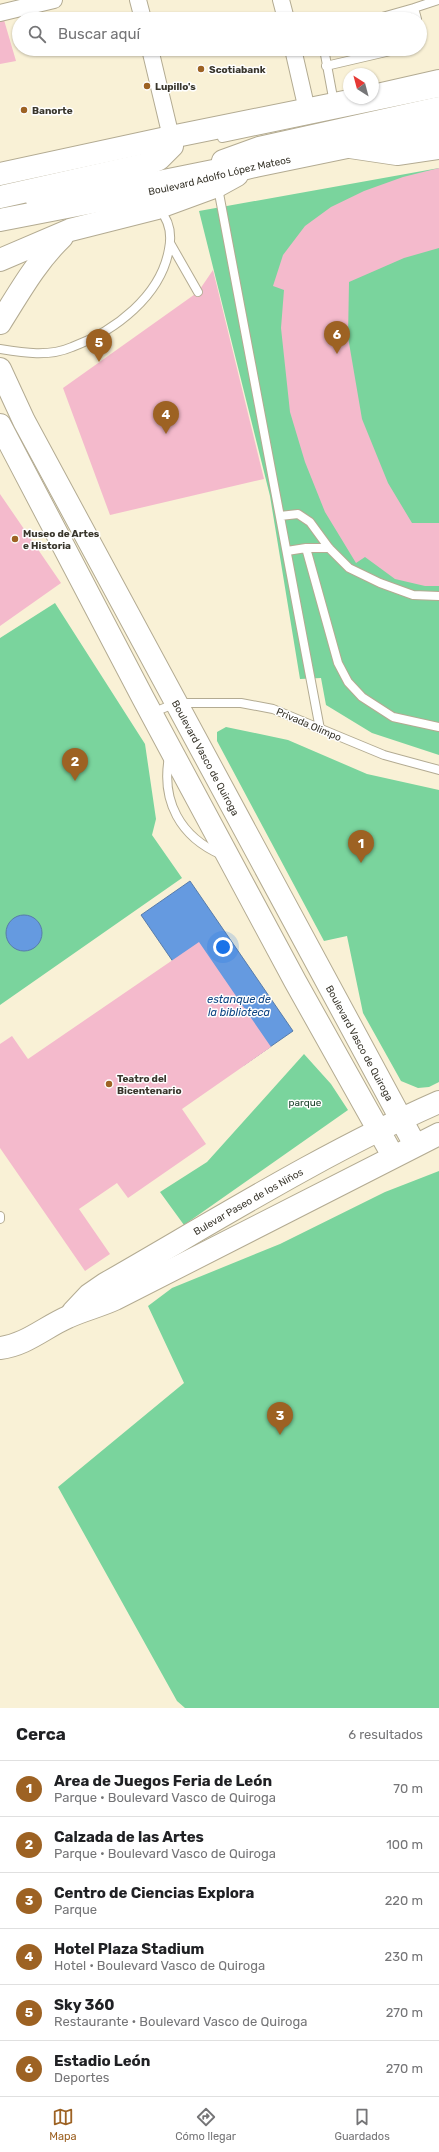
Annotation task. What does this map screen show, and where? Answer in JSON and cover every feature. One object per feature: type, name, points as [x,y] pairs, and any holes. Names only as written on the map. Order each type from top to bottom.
[{"type":"street","points":[[138,0],[141,12]]},
{"type":"street","points":[[281,0],[284,12]]},
{"type":"street","points":[[0,13],[47,1]]},
{"type":"street","points":[[0,197],[147,164],[159,159],[170,144],[151,56]]},
{"type":"street","points":[[294,56],[306,110]]},
{"type":"street","points":[[379,95],[439,81]]},
{"type":"street","points":[[0,174],[170,144],[306,110],[343,103]]},
{"type":"street","points":[[170,187],[213,164],[259,148],[439,108]]},
{"type":"street","name":"Boulevard Adolfo López Mateos","points":[[0,220],[170,187],[255,166],[439,128]]},
{"type":"street","points":[[347,147],[397,154],[439,148]]},
{"type":"street","points":[[0,260],[70,230],[157,208],[218,186],[255,166]]},
{"type":"street","points":[[0,323],[30,275],[49,250],[70,230]]},
{"type":"street","name":"Boulevard Vasco de Quiroga","points":[[0,369],[24,421],[415,1145]]},
{"type":"street","points":[[0,425],[295,981],[393,1156]]},
{"type":"street","name":"Bulevar Paseo de los Niños","points":[[68,1317],[89,1295],[105,1284],[246,1203],[400,1119],[439,1102]]},
{"type":"street","name":"Bulevar Paseo de los Niños","points":[[0,1348],[11,1346],[36,1336],[68,1317],[115,1300],[393,1156],[439,1134]]},
{"type":"lane","points":[[399,12],[438,0]]},
{"type":"lane","points":[[414,8],[415,12]]},
{"type":"lane","points":[[325,56],[335,105]]},
{"type":"lane","points":[[326,66],[369,56]]},
{"type":"lane","points":[[210,140],[439,94]]},
{"type":"lane","points":[[23,203],[439,116]]},
{"type":"lane","points":[[218,186],[320,729]]},
{"type":"lane","points":[[0,349],[40,354],[72,348],[102,332],[131,311],[147,295],[159,278],[168,257],[171,232],[166,219],[157,208]]},
{"type":"lane","points":[[170,243],[198,292]]},
{"type":"lane","points":[[280,516],[298,514],[310,522],[329,548],[349,568],[380,583],[413,595],[439,596]]},
{"type":"lane","points":[[287,551],[306,548],[329,548]]},
{"type":"lane","points":[[306,548],[338,663],[348,682],[362,697],[393,717],[439,727]]},
{"type":"lane","name":"Privada Olimpo","points":[[152,714],[176,704],[241,703],[273,709],[384,755],[439,770]]},
{"type":"green space","points":[[439,168],[439,755],[372,733],[326,705],[321,678],[300,679],[270,496],[199,211]]},
{"type":"green space","points":[[55,603],[145,744],[156,819],[152,835],[182,878],[0,1005],[0,638]]},
{"type":"green space","points":[[226,727],[288,740],[367,774],[439,790],[439,1082],[429,1087],[418,1088],[401,1081],[363,1013],[347,936],[324,941],[217,741],[217,732]]},
{"type":"green space","name":"parque","points":[[304,1054],[331,1084],[348,1110],[184,1225],[160,1192],[207,1162]]},
{"type":"green space","points":[[439,1171],[439,1708],[185,1708],[177,1701],[58,1487],[184,1383],[148,1306],[172,1288],[280,1244],[385,1192]]},
{"type":"water","name":"estanque de la biblioteca","points":[[190,881],[293,1031],[244,1065],[141,915]]},
{"type":"water","points":[[28,915],[37,920],[41,926],[41,940],[37,946],[28,951],[20,951],[11,946],[7,940],[6,929],[11,920],[17,916]]},
{"type":"building","points":[[4,20],[12,47],[12,56],[15,56],[16,61],[0,64],[0,21]]},
{"type":"building","points":[[439,168],[439,248],[404,258],[349,282],[348,337],[362,419],[388,483],[412,523],[439,523],[439,586],[425,586],[395,579],[365,557],[356,563],[325,512],[305,462],[290,412],[281,328],[284,290],[273,286],[283,255],[305,226],[331,207],[364,191],[403,177]]},
{"type":"building","points":[[213,270],[264,479],[110,515],[63,388],[198,292]]},
{"type":"building","name":"Museo de Artes e Historia","points":[[0,494],[61,583],[0,626]]},
{"type":"building","name":"Teatro del Bicentenario","points":[[199,942],[271,1047],[182,1109],[206,1144],[128,1198],[117,1183],[79,1209],[110,1254],[85,1271],[0,1148],[0,1044],[12,1036],[28,1059]]},
{"type":"place","name":"Scotiabank","points":[[201,69]]},
{"type":"place","name":"Lupillo's","points":[[147,86]]},
{"type":"place","name":"Banorte","points":[[24,110]]},
{"type":"place","name":"Estadio León","points":[[337,354]]},
{"type":"place","name":"Sky 360","points":[[99,362]]},
{"type":"place","name":"Hotel Plaza Stadium","points":[[166,434]]},
{"type":"place","name":"Museo de Artes e Historia","points":[[15,539]]},
{"type":"place","name":"Calzada de las Artes","points":[[75,781]]},
{"type":"place","name":"Area de Juegos Feria de León","points":[[361,863]]},
{"type":"place","name":"Teatro del Bicentenario","points":[[109,1084]]},
{"type":"place","name":"Centro de Ciencias Explora","points":[[280,1435]]}]
